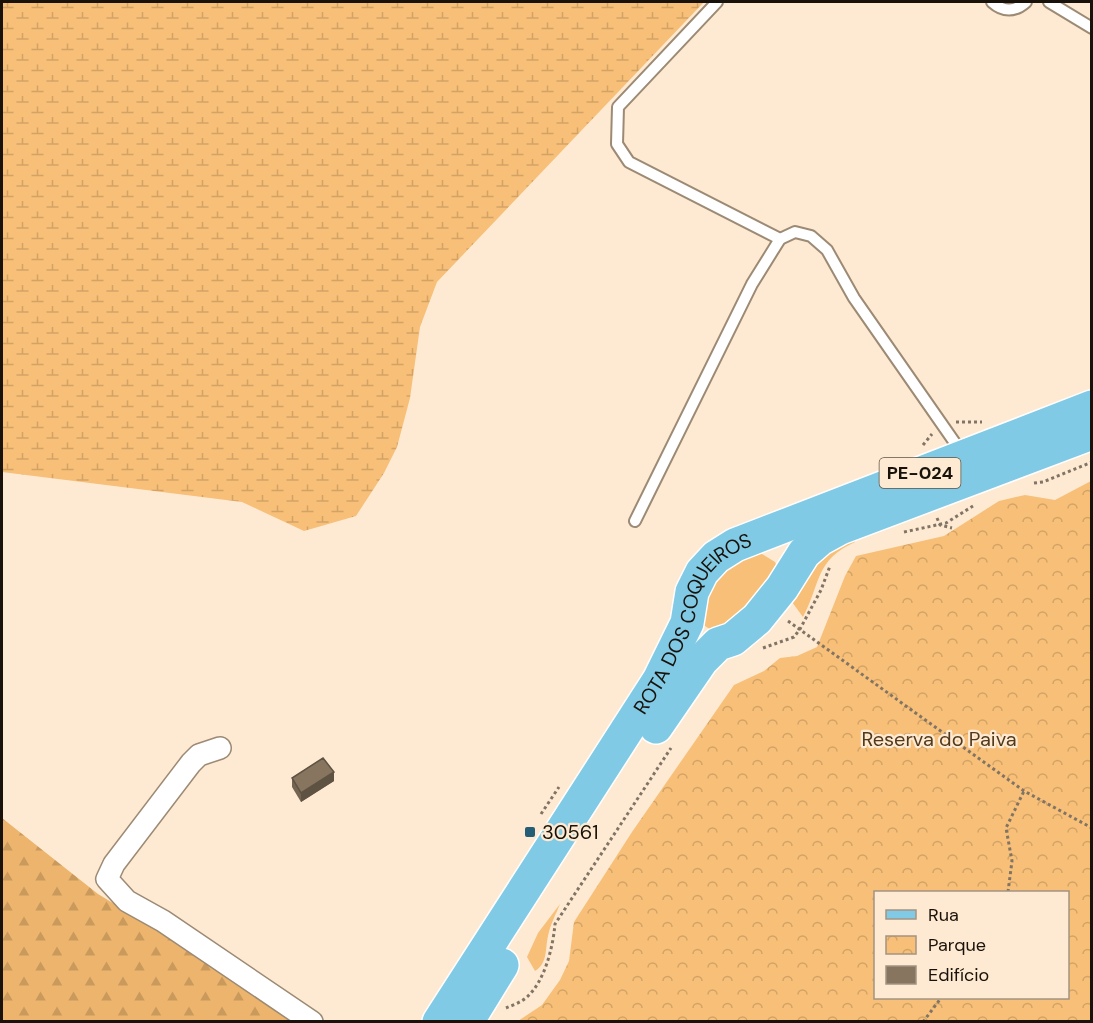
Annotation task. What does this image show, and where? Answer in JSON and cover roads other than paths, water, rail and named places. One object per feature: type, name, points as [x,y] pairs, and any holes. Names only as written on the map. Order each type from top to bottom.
[{"type":"main road","name":"ROTA DOS COQUEIROS","points":[[439,1022],[659,681],[676,651],[692,592],[702,572],[716,557],[749,540],[1092,407]]},
{"type":"main road","name":"ROTA DOS COQUEIROS","points":[[467,1022],[687,680],[718,644],[744,646],[758,619],[782,588],[804,553],[840,528],[1092,433]]},
{"type":"main road","points":[[749,540],[764,545],[776,554],[789,574]]},
{"type":"main road","points":[[687,613],[704,633],[744,646]]},
{"type":"street","points":[[220,748],[199,756],[191,763],[114,864],[106,879],[127,901],[163,921],[312,1022]]},
{"type":"lane","points":[[717,2],[618,107],[617,144],[629,162],[780,239]]},
{"type":"lane","points":[[992,2],[1006,9],[1020,7],[1026,2]]},
{"type":"lane","points":[[1049,2],[1092,28]]},
{"type":"lane","points":[[635,521],[752,284],[780,239],[795,232],[811,237],[827,250],[854,298],[964,455]]},
{"type":"place","name":"30561","points":[[530,832]]},
{"type":"park label","name":"Reserva do Paiva","points":[[939,739]]}]
